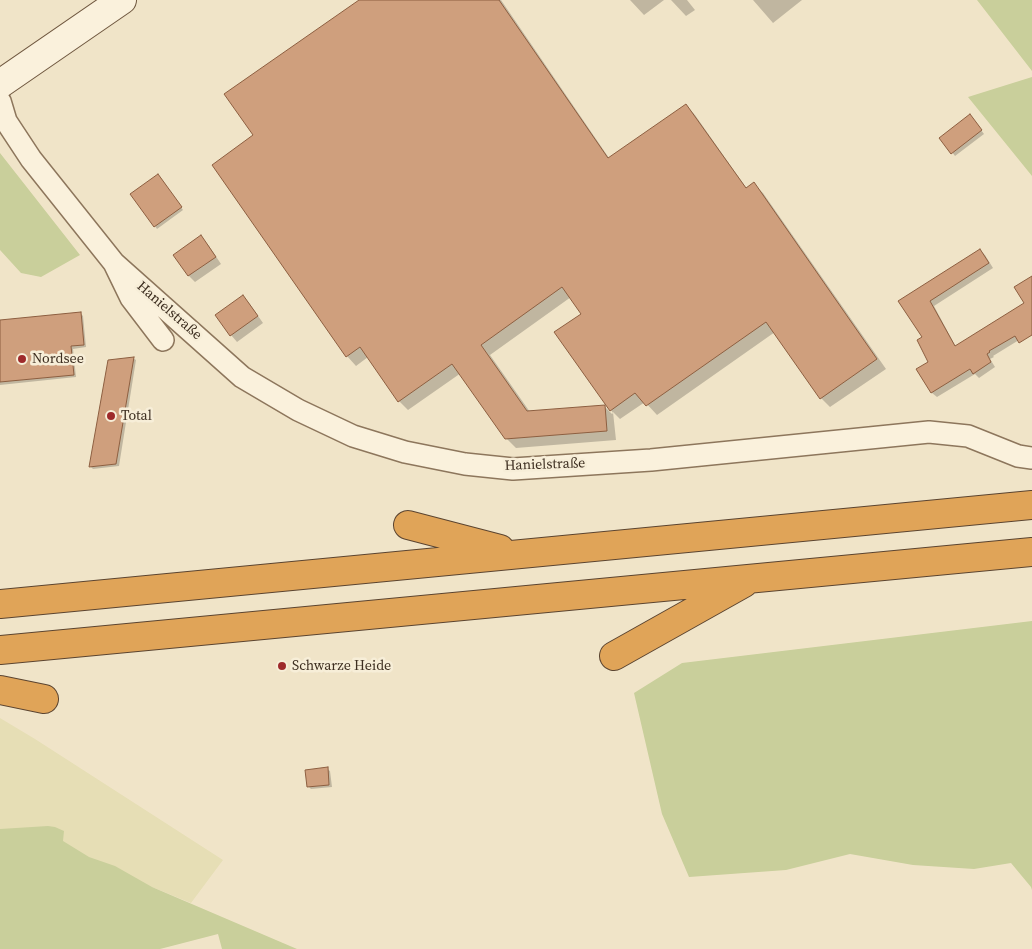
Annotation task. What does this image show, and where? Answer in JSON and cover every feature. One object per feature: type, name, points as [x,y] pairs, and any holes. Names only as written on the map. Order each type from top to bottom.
[{"type":"highway","points":[[0,604],[1032,505]]},
{"type":"highway","points":[[408,525],[518,554]]},
{"type":"highway","points":[[0,650],[1032,552]]},
{"type":"highway","points":[[614,656],[754,578]]},
{"type":"highway","points":[[0,690],[44,699]]},
{"type":"main road","points":[[0,84],[122,0]]},
{"type":"street","name":"Hanielstraße","points":[[0,101],[6,121],[31,159],[114,263],[242,377],[298,410],[353,436],[405,452],[465,464],[513,468],[651,460],[929,432],[968,436],[1018,456],[1032,458]]},
{"type":"street","name":"Hanielstraße","points":[[114,263],[130,298],[163,340]]},
{"type":"shaded area","points":[[0,718],[223,860],[191,903],[152,887],[0,949]]},
{"type":"green space","points":[[977,0],[1032,0],[1032,71]]},
{"type":"green space","points":[[1032,77],[1032,176],[968,97]]},
{"type":"green space","points":[[0,153],[80,255],[41,277],[21,273],[0,250]]},
{"type":"green space","points":[[1032,621],[1032,890],[1011,863],[974,869],[913,865],[850,854],[786,870],[689,877],[662,814],[634,693],[682,663]]},
{"type":"green space","points":[[48,826],[64,831],[63,841],[89,857],[115,866],[152,887],[297,949],[222,949],[218,934],[160,949],[0,949],[0,829]]},
{"type":"building","points":[[359,0],[499,0],[608,158],[686,104],[746,188],[754,182],[877,359],[820,399],[766,322],[646,406],[635,393],[610,411],[554,332],[581,314],[562,287],[481,345],[527,411],[605,405],[607,431],[505,439],[452,364],[398,402],[360,347],[346,357],[212,165],[253,135],[224,94]]},
{"type":"building","points":[[970,114],[982,130],[951,154],[939,138]]},
{"type":"building","points":[[158,174],[182,207],[154,227],[130,194]]},
{"type":"building","points":[[201,235],[216,257],[188,276],[173,255]]},
{"type":"building","points":[[980,249],[989,263],[930,301],[955,346],[1024,303],[1014,287],[1032,276],[1032,335],[1019,343],[1015,336],[989,351],[987,354],[991,362],[973,374],[970,369],[931,393],[916,369],[928,362],[917,340],[922,337],[898,301]]},
{"type":"building","points":[[243,295],[258,316],[230,336],[215,315]]},
{"type":"building","points":[[81,312],[84,345],[71,346],[74,375],[0,382],[0,320]]},
{"type":"building","points":[[134,357],[116,464],[89,467],[108,360]]},
{"type":"building","points":[[328,767],[329,785],[307,787],[305,770]]},
{"type":"place","name":"Nordsee","points":[[22,359]]},
{"type":"place","name":"Total","points":[[111,416]]},
{"type":"place","name":"Schwarze Heide","points":[[282,666]]}]
